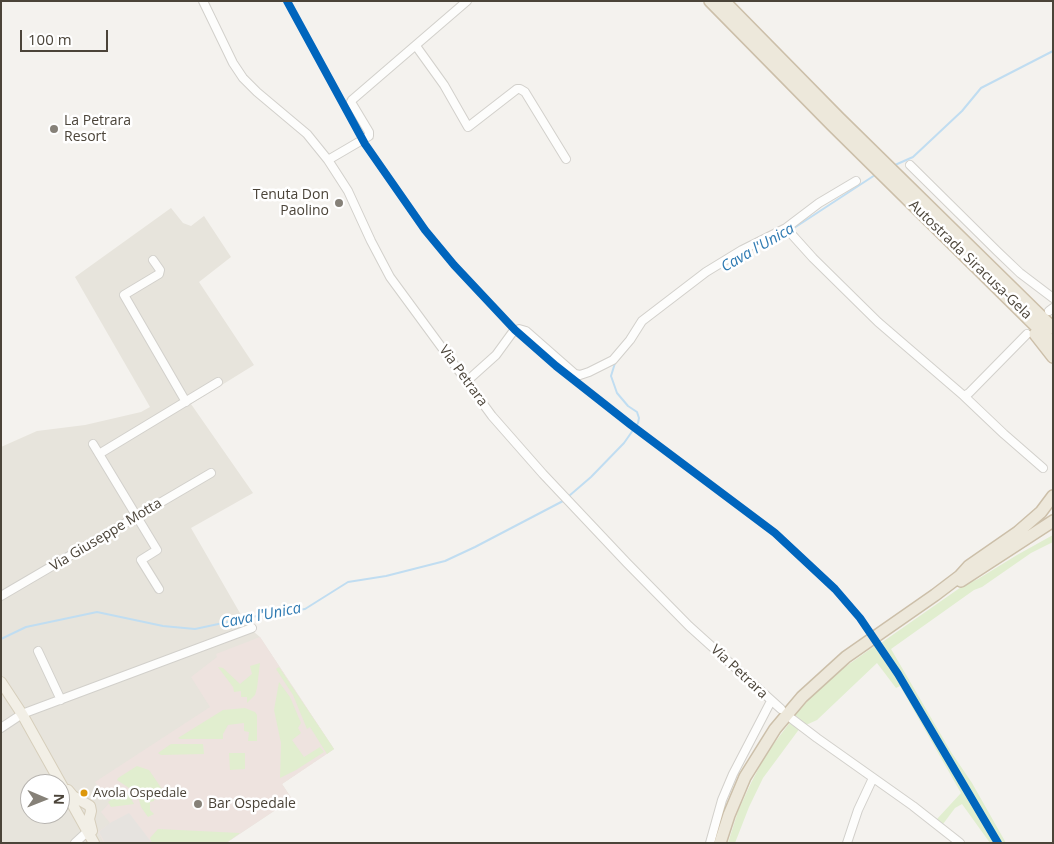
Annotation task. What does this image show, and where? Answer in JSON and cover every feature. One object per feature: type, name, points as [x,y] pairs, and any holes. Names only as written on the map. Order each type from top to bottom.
[{"type":"highway","points":[[710,1],[891,176]]},
{"type":"highway","points":[[724,1],[880,165]]},
{"type":"highway","name":"Autostrada Siracusa-Gela","points":[[891,176],[962,253],[1053,343]]},
{"type":"highway","name":"Autostrada Siracusa-Gela","points":[[891,176],[1053,328]]},
{"type":"highway","points":[[962,253],[987,285],[1040,339],[1053,357]]},
{"type":"highway","points":[[1013,289],[1037,306],[1052,313]]},
{"type":"highway","points":[[960,576],[969,566],[1032,520],[1053,496]]},
{"type":"highway","points":[[720,843],[729,815],[746,776],[775,729],[814,685],[846,657],[960,576],[1053,514]]},
{"type":"highway","points":[[935,595],[1053,521]]},
{"type":"highway","points":[[979,569],[1053,530]]},
{"type":"main road","points":[[1,682],[22,714],[56,774]]},
{"type":"main road","points":[[70,792],[73,796],[89,804],[91,808],[82,814]]},
{"type":"main road","points":[[70,796],[99,843]]},
{"type":"main road","points":[[82,814],[94,843]]},
{"type":"street","name":"Via Petrara","points":[[203,1],[243,78],[307,134],[328,160],[348,191],[390,277],[492,416],[543,474],[689,626],[781,709]]},
{"type":"street","points":[[328,160],[369,136],[369,132],[351,102],[352,100],[467,1]]},
{"type":"street","points":[[416,46],[444,84],[468,127],[517,89],[520,89],[525,92],[566,159]]},
{"type":"street","points":[[910,165],[971,228],[1020,273],[1053,298]]},
{"type":"street","points":[[468,381],[496,355],[512,332],[519,329],[526,331],[575,374],[584,375],[613,360],[630,340],[642,321],[706,272],[742,250],[786,228],[819,203],[856,181]]},
{"type":"street","points":[[786,228],[813,258],[878,322],[964,396],[1043,468]]},
{"type":"street","points":[[153,260],[160,270],[159,274],[124,295],[186,402]]},
{"type":"street","points":[[964,396],[1027,334]]},
{"type":"street","points":[[99,454],[218,382]]},
{"type":"street","points":[[93,444],[157,550],[141,560],[159,590]]},
{"type":"street","name":"Via Giuseppe Motta","points":[[1,596],[211,473]]},
{"type":"street","points":[[1,728],[22,714],[252,628]]},
{"type":"street","points":[[38,651],[61,700]]},
{"type":"street","points":[[710,843],[722,800],[733,774],[771,701]]},
{"type":"street","points":[[792,718],[960,843]]},
{"type":"street","points":[[847,843],[858,810],[873,778]]},
{"type":"street","points":[[75,843],[88,831]]},
{"type":"shaded area","points":[[171,208],[183,223],[191,226],[204,216],[231,257],[199,282],[254,365],[191,404],[253,493],[191,528],[248,627],[260,637],[334,749],[282,784],[292,799],[226,843],[1,843],[1,447],[37,431],[85,425],[141,412],[150,407],[75,277]]},
{"type":"shaded area","points":[[260,637],[334,749],[282,784],[292,799],[226,843],[104,843],[98,832],[110,823],[101,812],[112,800],[110,796],[105,798],[95,782],[210,707],[191,677],[217,657],[216,654]]},
{"type":"shaded area","points":[[129,813],[152,843],[105,843],[99,832],[110,823]]},
{"type":"green space","points":[[1053,535],[1053,542],[1031,553],[982,587],[974,590],[891,649],[1006,843],[1001,843],[881,643],[964,585],[978,579]]},
{"type":"green space","points":[[876,645],[996,843],[990,843],[962,804],[955,808],[943,824],[937,819],[961,793],[900,686],[896,688],[877,663],[817,720],[806,725],[795,715],[816,692],[845,667]]},
{"type":"green space","points":[[260,663],[255,695],[247,703],[247,697],[241,697],[241,691],[234,692],[233,687],[218,667],[223,668],[240,684],[252,674],[250,666]]},
{"type":"green space","points":[[279,667],[334,749],[327,754],[310,727],[307,729],[293,695],[276,669]]},
{"type":"green space","points":[[279,682],[290,697],[301,723],[298,728],[301,733],[292,740],[304,757],[320,747],[324,752],[280,778],[281,743],[274,710]]},
{"type":"green space","points":[[245,708],[255,712],[257,715],[257,741],[248,741],[249,732],[244,731],[244,723],[228,725],[223,734],[223,739],[178,738],[223,710]]},
{"type":"green space","points":[[791,721],[800,728],[763,778],[735,843],[728,843],[738,811],[751,783],[766,754]]},
{"type":"green space","points":[[171,744],[203,744],[204,754],[161,755],[158,753]]},
{"type":"green space","points":[[229,753],[245,753],[245,769],[230,770]]},
{"type":"green space","points":[[137,766],[149,770],[162,789],[154,793],[154,801],[150,802],[150,810],[154,814],[148,817],[141,807],[135,792],[117,780]]},
{"type":"green space","points":[[118,788],[129,795],[134,804],[111,807],[108,802],[112,799],[107,790]]},
{"type":"green space","points":[[158,829],[240,833],[226,843],[152,843],[150,838]]},
{"type":"waterway","name":"Cava l'Unica","points":[[895,165],[913,157],[962,111],[981,88],[1053,51]]},
{"type":"waterway","name":"Cava l'Unica","points":[[791,230],[875,175]]},
{"type":"waterway","name":"Cava l'Unica","points":[[773,239],[787,232]]},
{"type":"waterway","name":"Cava l'Unica","points":[[569,496],[591,477],[624,443],[638,423],[637,412],[628,406],[617,393],[611,376],[615,363]]},
{"type":"waterway","name":"Cava l'Unica","points":[[1,639],[26,627],[97,612],[163,626],[195,629],[251,617],[305,609],[348,582],[386,576],[445,561],[563,501]]},
{"type":"transit line","points":[[287,1],[365,144],[425,230],[454,265],[515,330],[556,366],[775,533],[835,589],[860,618],[898,674],[998,843]]},
{"type":"place","name":"La Petrara Resort","points":[[54,129]]},
{"type":"place","name":"Tenuta Don Paolino","points":[[339,203]]},
{"type":"place","name":"Avola Ospedale","points":[[84,793]]},
{"type":"place","name":"Bar Ospedale","points":[[198,804]]}]
